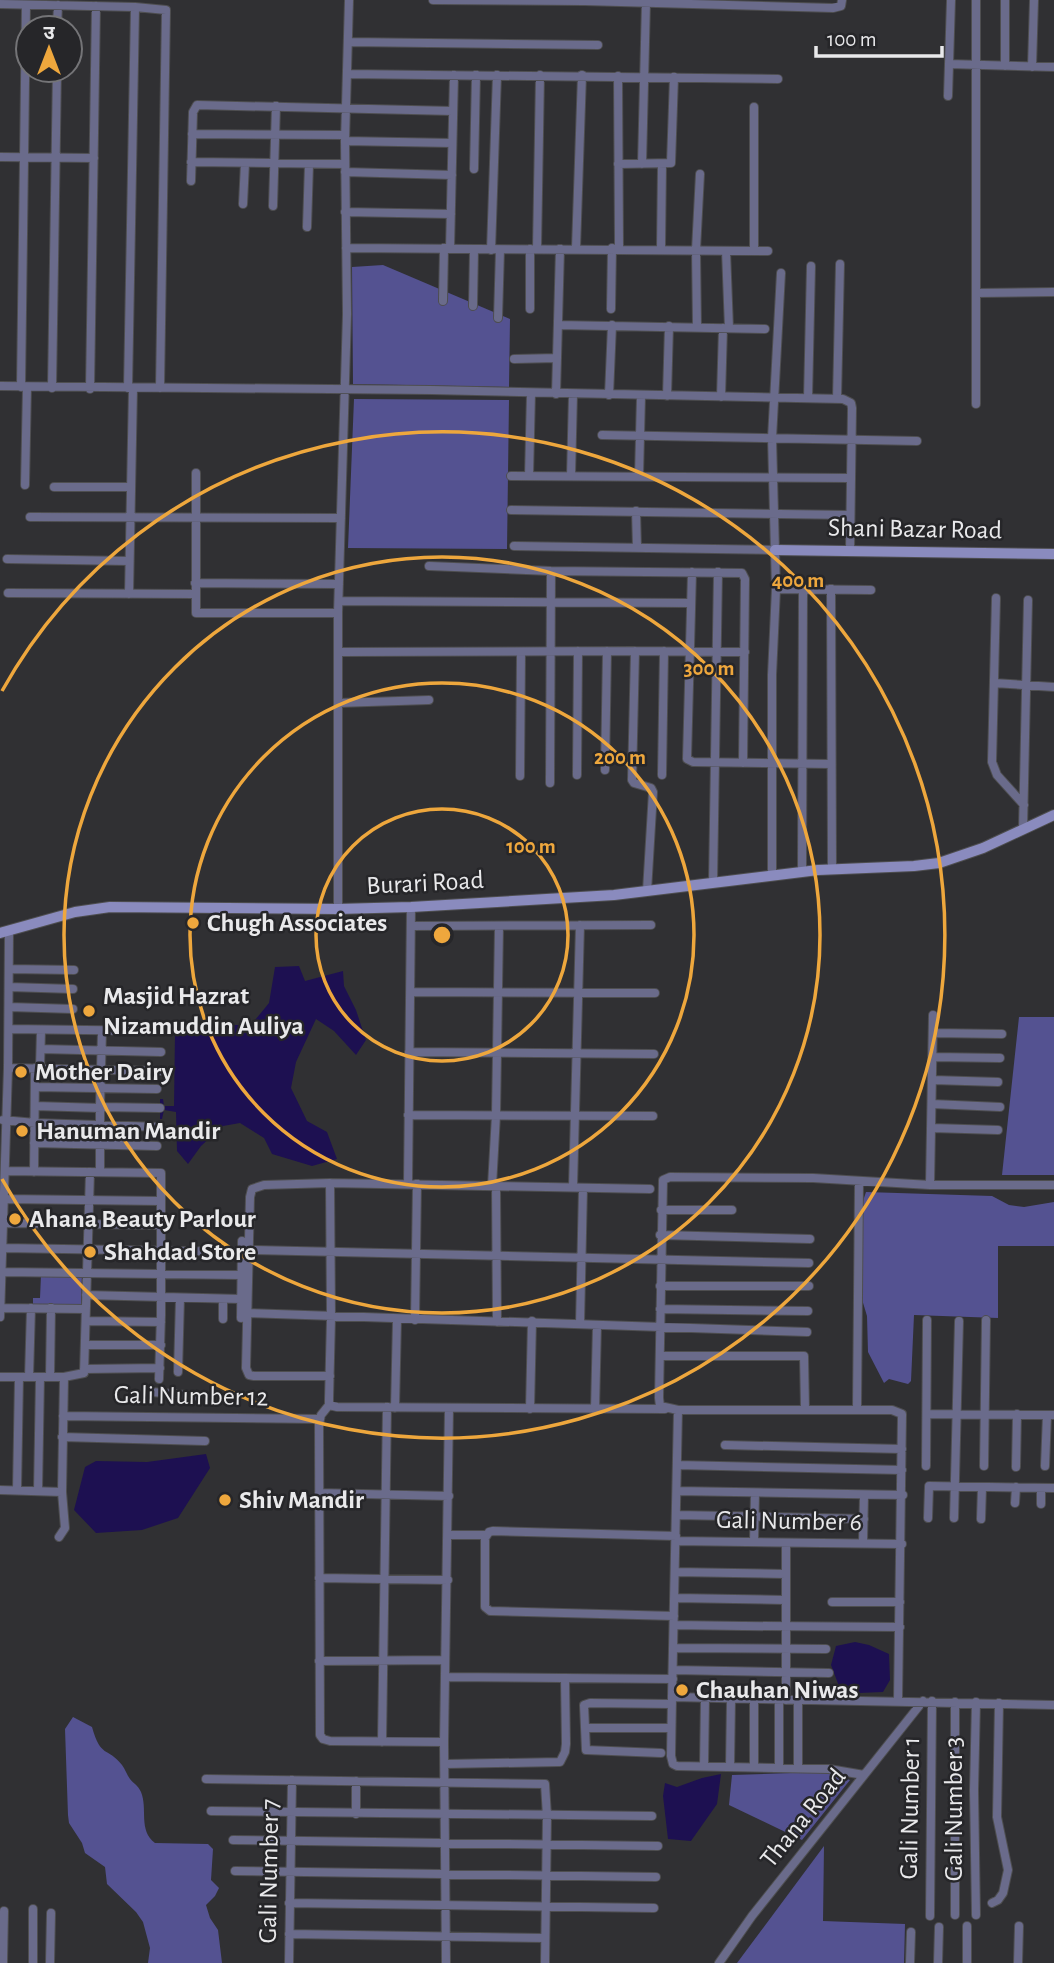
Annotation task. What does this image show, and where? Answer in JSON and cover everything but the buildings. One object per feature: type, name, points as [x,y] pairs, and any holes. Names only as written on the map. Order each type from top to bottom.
[{"type":"main road","name":"Shani Bazar Road","points":[[775,550],[1054,554]]},
{"type":"main road","name":"Burari Road","points":[[5,932],[75,912],[110,907],[338,909],[411,906],[647,891],[832,869],[914,866],[939,863],[983,848],[1054,815]]},
{"type":"street","points":[[338,909],[338,613],[347,314],[345,138],[349,0]]},
{"type":"street","points":[[433,0],[726,2],[838,8],[842,0]]},
{"type":"street","points":[[948,96],[951,0]]},
{"type":"street","points":[[975,404],[976,0]]},
{"type":"street","points":[[1004,66],[1005,0]]},
{"type":"street","points":[[1032,67],[1034,0]]},
{"type":"street","points":[[642,164],[646,2]]},
{"type":"street","points":[[0,4],[162,8],[166,12],[160,388]]},
{"type":"street","points":[[25,485],[26,5]]},
{"type":"street","points":[[58,5],[58,14]]},
{"type":"street","points":[[90,389],[96,6]]},
{"type":"street","points":[[129,594],[135,7]]},
{"type":"street","points":[[348,42],[598,46]]},
{"type":"street","points":[[949,64],[1054,67]]},
{"type":"street","points":[[347,74],[778,79]]},
{"type":"street","points":[[443,301],[451,214],[454,75]]},
{"type":"street","points":[[474,169],[476,75]]},
{"type":"street","points":[[497,75],[498,317]]},
{"type":"street","points":[[530,309],[540,75]]},
{"type":"street","points":[[576,248],[582,75]]},
{"type":"street","points":[[611,309],[618,163],[618,76]]},
{"type":"street","points":[[618,163],[669,164],[673,161],[674,77]]},
{"type":"street","points":[[52,388],[57,84]]},
{"type":"street","points":[[191,181],[193,112],[197,105],[453,111]]},
{"type":"street","points":[[273,206],[276,106]]},
{"type":"street","points":[[754,107],[754,251]]},
{"type":"street","points":[[192,134],[275,134],[452,143]]},
{"type":"street","points":[[0,156],[94,158]]},
{"type":"street","points":[[191,162],[309,164],[452,175]]},
{"type":"street","points":[[243,204],[245,163]]},
{"type":"street","points":[[307,227],[309,164]]},
{"type":"street","points":[[661,248],[662,164]]},
{"type":"street","points":[[697,327],[696,250],[700,174]]},
{"type":"street","points":[[345,212],[451,214]]},
{"type":"street","points":[[346,248],[661,248],[768,251]]},
{"type":"street","points":[[473,306],[474,249]]},
{"type":"street","points":[[556,394],[560,249]]},
{"type":"street","points":[[721,397],[726,328],[726,251]]},
{"type":"street","points":[[837,399],[840,264]]},
{"type":"street","points":[[808,398],[811,266]]},
{"type":"street","points":[[772,876],[771,763],[776,589],[772,438],[781,273]]},
{"type":"street","points":[[976,293],[1054,292]]},
{"type":"street","points":[[558,325],[765,328]]},
{"type":"street","points":[[609,395],[612,325]]},
{"type":"street","points":[[667,396],[669,326]]},
{"type":"street","points":[[514,359],[557,358]]},
{"type":"street","points":[[0,386],[848,400],[851,403],[852,440],[850,551]]},
{"type":"street","points":[[529,476],[531,393]]},
{"type":"street","points":[[571,476],[573,394]]},
{"type":"street","points":[[639,476],[641,396]]},
{"type":"street","points":[[602,435],[918,441]]},
{"type":"street","points":[[196,472],[195,612],[198,615],[338,613]]},
{"type":"street","points":[[511,476],[850,478]]},
{"type":"street","points":[[54,487],[130,487]]},
{"type":"street","points":[[511,510],[850,515]]},
{"type":"street","points":[[636,511],[637,548]]},
{"type":"street","points":[[30,517],[341,518]]},
{"type":"street","points":[[514,546],[775,550]]},
{"type":"street","points":[[7,559],[129,561]]},
{"type":"street","points":[[429,566],[737,572],[745,575],[743,763]]},
{"type":"street","points":[[550,783],[551,570]]},
{"type":"street","points":[[692,572],[687,760],[831,764]]},
{"type":"street","points":[[713,884],[718,572]]},
{"type":"street","points":[[195,583],[339,584]]},
{"type":"street","points":[[776,589],[871,590]]},
{"type":"street","points":[[802,872],[803,589]]},
{"type":"street","points":[[831,589],[832,869]]},
{"type":"street","points":[[8,593],[195,594]]},
{"type":"street","points":[[996,598],[992,762],[997,775],[1024,805]]},
{"type":"street","points":[[1023,829],[1028,600]]},
{"type":"street","points":[[339,601],[691,603]]},
{"type":"street","points":[[635,650],[632,780],[651,788],[653,792],[647,891]]},
{"type":"street","points":[[662,775],[664,650]]},
{"type":"street","points":[[577,775],[578,651]]},
{"type":"street","points":[[605,770],[607,651]]},
{"type":"street","points":[[338,652],[745,652]]},
{"type":"street","points":[[520,776],[521,652]]},
{"type":"street","points":[[994,683],[1054,687]]},
{"type":"street","points":[[338,703],[429,700]]},
{"type":"street","points":[[411,906],[408,1115],[415,1255],[415,1320]]},
{"type":"street","points":[[573,1187],[580,925]]},
{"type":"street","points":[[411,926],[651,925]]},
{"type":"street","points":[[497,1322],[494,1186],[499,926]]},
{"type":"street","points":[[0,1317],[3,1100],[8,1068],[9,1029],[9,969],[5,932]]},
{"type":"street","points":[[9,969],[74,970]]},
{"type":"street","points":[[9,987],[73,989]]},
{"type":"street","points":[[410,992],[655,993]]},
{"type":"street","points":[[9,1007],[73,1009]]},
{"type":"street","points":[[930,1185],[933,1015]]},
{"type":"street","points":[[9,1029],[161,1031]]},
{"type":"street","points":[[34,1172],[35,1087],[41,1030]]},
{"type":"street","points":[[100,1172],[102,1031]]},
{"type":"street","points":[[933,1033],[1002,1034]]},
{"type":"street","points":[[41,1049],[161,1052]]},
{"type":"street","points":[[409,1052],[654,1054]]},
{"type":"street","points":[[933,1057],[1000,1058]]},
{"type":"street","points":[[8,1068],[161,1071]]},
{"type":"street","points":[[933,1080],[998,1082]]},
{"type":"street","points":[[35,1087],[157,1089]]},
{"type":"street","points":[[932,1104],[1000,1107]]},
{"type":"street","points":[[35,1106],[160,1108]]},
{"type":"street","points":[[408,1115],[653,1116]]},
{"type":"street","points":[[3,1120],[160,1126]]},
{"type":"street","points":[[932,1128],[998,1130]]},
{"type":"street","points":[[34,1143],[156,1146]]},
{"type":"street","points":[[3,1175],[34,1172],[162,1172],[159,1379]]},
{"type":"street","points":[[0,1377],[64,1377],[81,1376],[84,1373],[90,1172]]},
{"type":"street","points":[[665,1409],[659,1403],[663,1180],[670,1177],[813,1178],[930,1185],[1054,1185]]},
{"type":"street","points":[[856,1409],[859,1182]]},
{"type":"street","points":[[330,1183],[330,1405],[319,1419],[319,1728],[323,1739],[330,1741],[444,1742]]},
{"type":"street","points":[[330,1376],[249,1375],[246,1368],[246,1251],[252,1189],[264,1185],[330,1183],[650,1189]]},
{"type":"street","points":[[580,1324],[583,1188]]},
{"type":"street","points":[[3,1197],[161,1201]]},
{"type":"street","points":[[661,1210],[732,1210]]},
{"type":"street","points":[[2,1217],[88,1225],[160,1225]]},
{"type":"street","points":[[660,1235],[810,1239]]},
{"type":"street","points":[[242,1241],[246,1251],[241,1299],[245,1316]]},
{"type":"street","points":[[2,1253],[87,1249],[809,1263]]},
{"type":"street","points":[[2,1272],[242,1275]]},
{"type":"street","points":[[660,1286],[809,1286]]},
{"type":"street","points":[[86,1295],[241,1299]]},
{"type":"street","points":[[178,1372],[180,1298]]},
{"type":"street","points":[[223,1299],[223,1319]]},
{"type":"street","points":[[0,1308],[85,1308]]},
{"type":"street","points":[[29,1377],[31,1308]]},
{"type":"street","points":[[50,1377],[51,1308]]},
{"type":"street","points":[[660,1308],[808,1311]]},
{"type":"street","points":[[245,1316],[532,1321],[807,1332]]},
{"type":"street","points":[[382,1742],[387,1495],[397,1320]]},
{"type":"street","points":[[926,1465],[927,1320]]},
{"type":"street","points":[[984,1466],[986,1320]]},
{"type":"street","points":[[89,1321],[161,1322]]},
{"type":"street","points":[[530,1409],[532,1321]]},
{"type":"street","points":[[954,1518],[959,1321]]},
{"type":"street","points":[[595,1410],[597,1325]]},
{"type":"street","points":[[90,1345],[161,1345]]},
{"type":"street","points":[[660,1356],[804,1356],[805,1409]]},
{"type":"street","points":[[84,1369],[160,1368]]},
{"type":"street","points":[[18,1490],[19,1377]]},
{"type":"street","points":[[37,1491],[40,1377]]},
{"type":"street","points":[[59,1537],[65,1528],[62,1492],[64,1377]]},
{"type":"street","points":[[152,1392],[197,1396]]},
{"type":"street","points":[[330,1405],[595,1410],[856,1409],[892,1410],[902,1414],[903,1495],[898,1700]]},
{"type":"street","points":[[446,1963],[444,1742],[449,1408]]},
{"type":"street","points":[[678,1410],[671,1728],[673,1764],[844,1770],[864,1775]]},
{"type":"street","points":[[927,1414],[1050,1415],[1045,1466]]},
{"type":"street","points":[[1016,1467],[1017,1414]]},
{"type":"street","name":"Gali Number 12","points":[[63,1416],[319,1419]]},
{"type":"street","points":[[62,1437],[205,1441]]},
{"type":"street","points":[[725,1445],[902,1449]]},
{"type":"street","points":[[677,1465],[902,1470]]},
{"type":"street","points":[[928,1518],[929,1486],[1054,1488]]},
{"type":"street","points":[[981,1519],[982,1487]]},
{"type":"street","points":[[1015,1503],[1016,1487]]},
{"type":"street","points":[[1041,1488],[1041,1504]]},
{"type":"street","points":[[0,1490],[62,1492]]},
{"type":"street","points":[[677,1492],[903,1495]]},
{"type":"street","points":[[319,1493],[449,1496]]},
{"type":"street","points":[[754,1542],[755,1493]]},
{"type":"street","points":[[863,1543],[864,1495]]},
{"type":"street","points":[[677,1515],[863,1519]]},
{"type":"street","name":"Gali Number 6","points":[[448,1535],[486,1535],[493,1531],[754,1542],[902,1544]]},
{"type":"street","points":[[486,1535],[485,1606],[490,1611],[744,1626],[900,1627]]},
{"type":"street","points":[[779,1768],[785,1672],[786,1546]]},
{"type":"street","points":[[675,1572],[786,1574]]},
{"type":"street","points":[[319,1577],[448,1580]]},
{"type":"street","points":[[675,1598],[785,1600]]},
{"type":"street","points":[[832,1602],[900,1602]]},
{"type":"street","points":[[673,1648],[826,1649]]},
{"type":"street","points":[[318,1661],[445,1660]]},
{"type":"street","points":[[445,1677],[565,1679],[673,1674],[829,1673]]},
{"type":"street","points":[[445,1764],[559,1762],[563,1758],[566,1744],[565,1679]]},
{"type":"street","points":[[704,1766],[705,1698]]},
{"type":"street","points":[[661,1753],[588,1751],[585,1747],[584,1705],[705,1698],[1054,1704]]},
{"type":"street","points":[[730,1767],[731,1699]]},
{"type":"street","points":[[754,1700],[754,1767]]},
{"type":"street","points":[[798,1700],[798,1768]]},
{"type":"street","name":"Thana Road","points":[[719,1963],[752,1916],[864,1775],[928,1701]]},
{"type":"street","name":"Gali Number 1","points":[[928,1701],[930,1916]]},
{"type":"street","points":[[955,1702],[955,1915]]},
{"type":"street","name":"Gali Number 3","points":[[975,1915],[976,1702]]},
{"type":"street","points":[[992,1903],[998,1900],[1003,1892],[1008,1870],[997,1817],[999,1703]]},
{"type":"street","points":[[585,1728],[671,1728]]},
{"type":"street","points":[[206,1779],[545,1784],[545,1963]]},
{"type":"street","name":"Gali Number 7","points":[[289,1963],[292,1780]]},
{"type":"street","points":[[356,1781],[356,1814]]},
{"type":"street","points":[[211,1811],[652,1816]]},
{"type":"street","points":[[233,1840],[658,1846]]},
{"type":"street","points":[[235,1871],[656,1877]]},
{"type":"street","points":[[289,1903],[654,1908]]},
{"type":"street","points":[[33,1909],[33,1963],[52,1963],[51,1913]]},
{"type":"street","points":[[3,1963],[4,1911]]},
{"type":"street","points":[[967,1926],[967,1963]]},
{"type":"street","points":[[1018,1963],[1019,1926]]},
{"type":"street","points":[[938,1963],[939,1927]]},
{"type":"street","points":[[910,1963],[911,1932]]},
{"type":"street","points":[[289,1934],[544,1938]]},
{"type":"shaded area","points":[[383,265],[510,319],[509,387],[353,384],[352,267]]},
{"type":"shaded area","points":[[354,399],[509,400],[507,549],[348,548]]},
{"type":"shaded area","points":[[299,966],[305,981],[343,971],[344,986],[366,1040],[356,1055],[334,1031],[316,1019],[296,1062],[291,1088],[307,1121],[327,1132],[337,1159],[312,1166],[272,1154],[264,1138],[240,1123],[223,1126],[201,1146],[188,1164],[177,1151],[176,1112],[164,1110],[160,1119],[160,1099],[163,1099],[164,1106],[174,1106],[175,1033],[219,1025],[251,1025],[269,1003],[275,967]]},
{"type":"shaded area","points":[[1019,1017],[1054,1017],[1054,1175],[1002,1175]]},
{"type":"shaded area","points":[[866,1192],[992,1196],[1009,1205],[1024,1207],[1054,1202],[1054,1246],[998,1246],[998,1318],[914,1315],[911,1381],[908,1384],[889,1379],[884,1383],[868,1352],[867,1316],[861,1296],[863,1201]]},
{"type":"shaded area","points":[[41,1275],[82,1275],[81,1306],[33,1305],[33,1298],[40,1298]]},
{"type":"shaded area","points":[[206,1454],[210,1468],[178,1518],[142,1530],[96,1533],[74,1510],[85,1467],[96,1461],[147,1462]]},
{"type":"shaded area","points":[[855,1642],[889,1654],[890,1680],[883,1692],[859,1693],[840,1689],[831,1665],[836,1646]]},
{"type":"shaded area","points":[[73,1717],[92,1727],[101,1748],[117,1759],[140,1790],[145,1826],[155,1843],[208,1844],[213,1849],[211,1880],[219,1888],[206,1905],[218,1930],[222,1963],[148,1963],[150,1948],[143,1922],[107,1884],[105,1867],[85,1853],[69,1823],[65,1729]]},
{"type":"shaded area","points":[[822,1772],[850,1780],[802,1840],[729,1805],[732,1775]]},
{"type":"shaded area","points":[[721,1774],[717,1804],[691,1841],[668,1839],[663,1796],[665,1783],[677,1787]]},
{"type":"shaded area","points":[[824,1846],[823,1921],[905,1924],[904,1963],[737,1963]]},
{"type":"place","name":"Chugh Associates","points":[[193,923]]},
{"type":"place","name":"Masjid Hazrat Nizamuddin Auliya","points":[[89,1011]]},
{"type":"place","name":"Mother Dairy","points":[[21,1072]]},
{"type":"place","name":"Hanuman Mandir","points":[[22,1131]]},
{"type":"place","name":"Ahana Beauty Parlour","points":[[15,1219]]},
{"type":"place","name":"Shahdad Store","points":[[90,1252]]},
{"type":"place","name":"Shiv Mandir","points":[[225,1500]]},
{"type":"place","name":"Chauhan Niwas","points":[[682,1690]]}]
